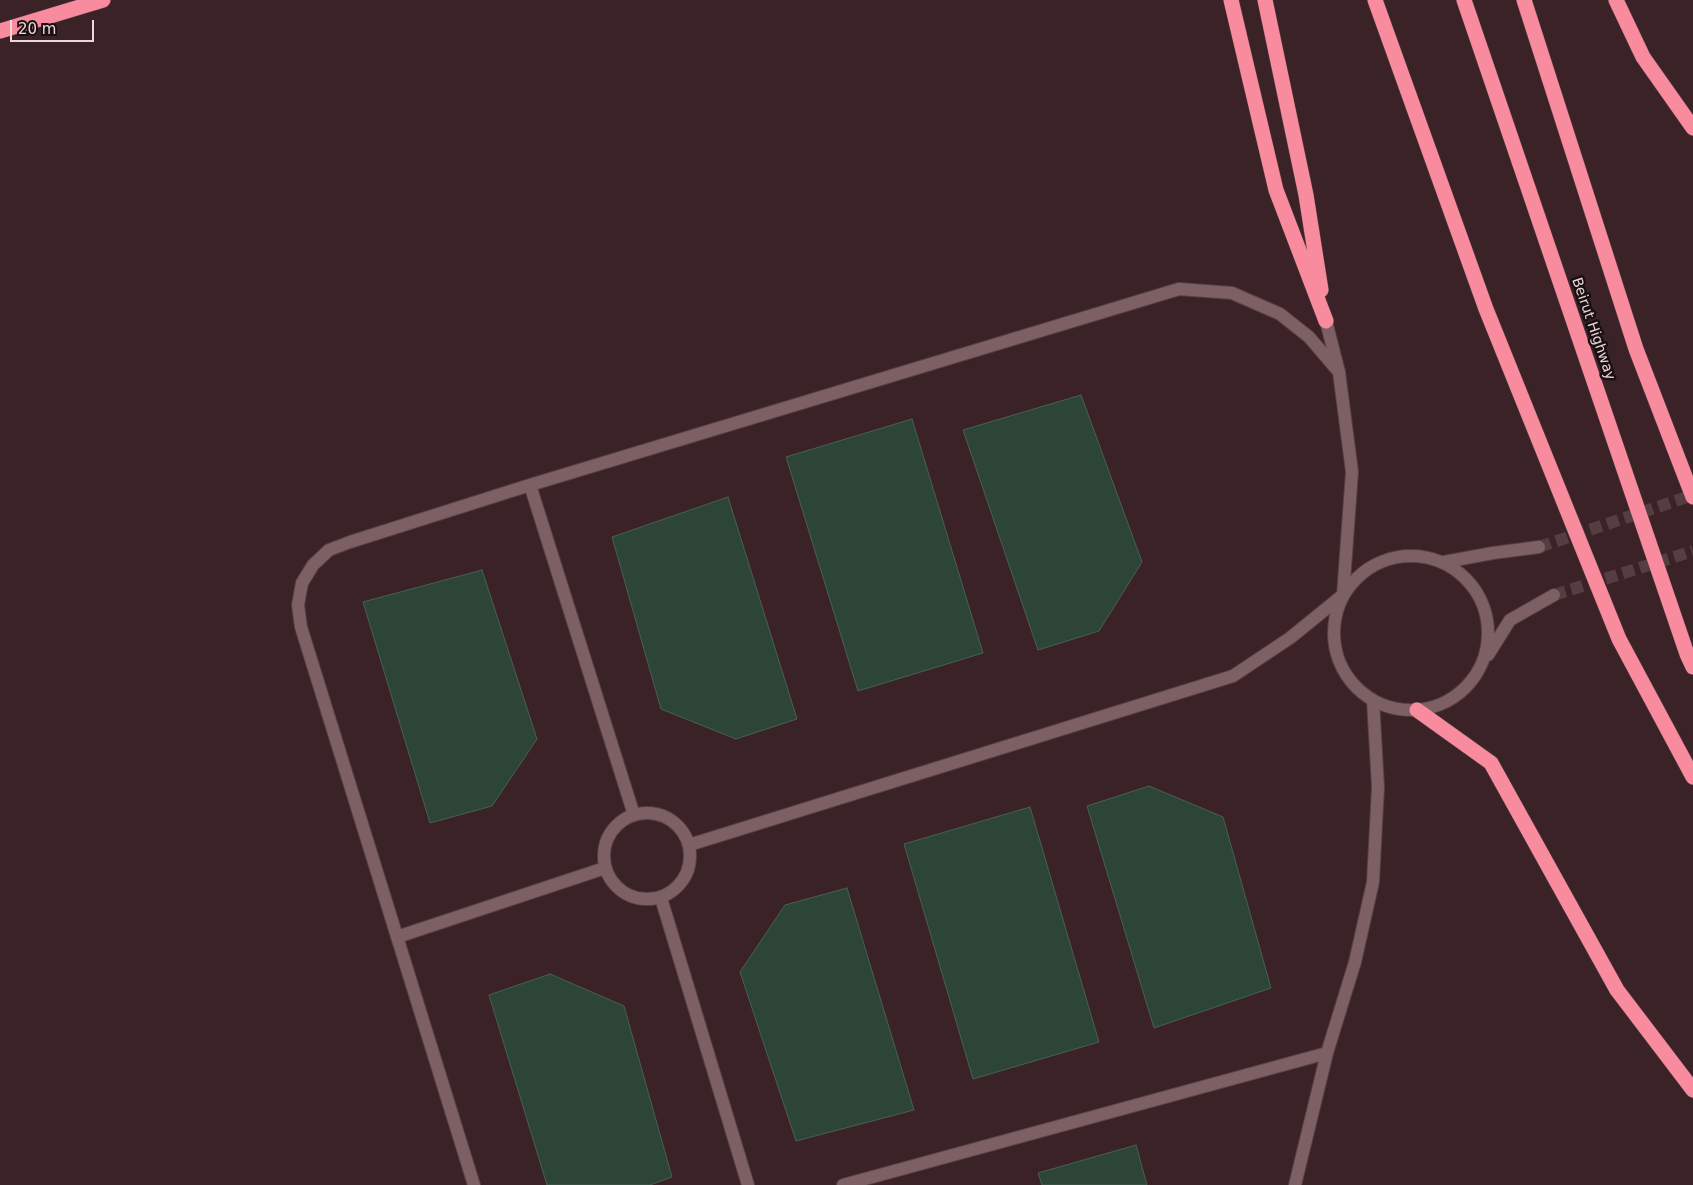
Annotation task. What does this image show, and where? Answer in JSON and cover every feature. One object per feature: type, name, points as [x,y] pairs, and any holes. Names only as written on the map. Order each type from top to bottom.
[{"type":"highway","points":[[0,31],[103,0]]},
{"type":"highway","points":[[1231,0],[1276,190],[1326,321]]},
{"type":"highway","points":[[1265,0],[1306,195],[1326,321]]},
{"type":"highway","points":[[1375,0],[1486,309],[1615,630],[1693,777]]},
{"type":"highway","name":"Beirut Highway","points":[[1464,0],[1693,667]]},
{"type":"highway","points":[[1524,0],[1636,350],[1693,497]]},
{"type":"highway","points":[[1616,0],[1643,57],[1693,128]]},
{"type":"highway","points":[[1417,710],[1491,762],[1617,990],[1693,1090]]},
{"type":"street","points":[[474,1185],[301,627],[298,605],[302,583],[313,565],[329,550],[350,542],[530,485],[1179,289],[1232,293],[1280,314],[1309,337],[1339,372]]},
{"type":"street","points":[[1326,321],[1339,372],[1352,472],[1343,595],[1334,618],[1334,642],[1340,665],[1354,685],[1373,700],[1394,708],[1417,710],[1439,705],[1458,694],[1474,679],[1510,620],[1554,595]]},
{"type":"street","points":[[530,485],[634,815]]},
{"type":"street","points":[[1444,562],[1539,547]]},
{"type":"street","points":[[689,845],[1233,676],[1290,638],[1343,595],[1357,576],[1376,563],[1398,556],[1422,556],[1444,562],[1463,575],[1478,592],[1487,613],[1489,636],[1484,659],[1474,679]]},
{"type":"street","points":[[1295,1185],[1327,1054],[1355,962],[1373,882],[1378,787],[1373,700]]},
{"type":"street","points":[[652,813],[667,817],[679,826],[689,845],[691,852],[690,867],[684,880],[674,891],[661,898],[647,900],[633,897],[620,891],[611,880],[605,868],[604,854],[607,840],[614,828],[625,819],[634,815],[652,813]]},
{"type":"street","points":[[397,936],[605,868]]},
{"type":"street","points":[[661,898],[748,1185]]},
{"type":"street","points":[[843,1185],[1327,1054]]},
{"type":"building","points":[[1081,395],[1142,562],[1099,631],[1038,650],[963,430]]},
{"type":"building","points":[[912,419],[983,653],[858,691],[786,457]]},
{"type":"building","points":[[728,497],[797,719],[736,739],[661,709],[612,537]]},
{"type":"building","points":[[482,570],[537,739],[492,806],[430,823],[363,602]]},
{"type":"building","points":[[1149,786],[1223,817],[1271,988],[1154,1028],[1087,806]]},
{"type":"building","points":[[1030,807],[1099,1042],[973,1079],[904,844]]},
{"type":"building","points":[[847,888],[914,1110],[796,1141],[740,972],[785,905]]},
{"type":"building","points":[[550,974],[624,1006],[672,1177],[650,1185],[547,1185],[489,995]]},
{"type":"building","points":[[1136,1145],[1147,1185],[1042,1185],[1038,1173]]},
{"type":"tunnel","points":[[1539,547],[1693,495]]},
{"type":"tunnel","points":[[1554,595],[1693,551]]}]
